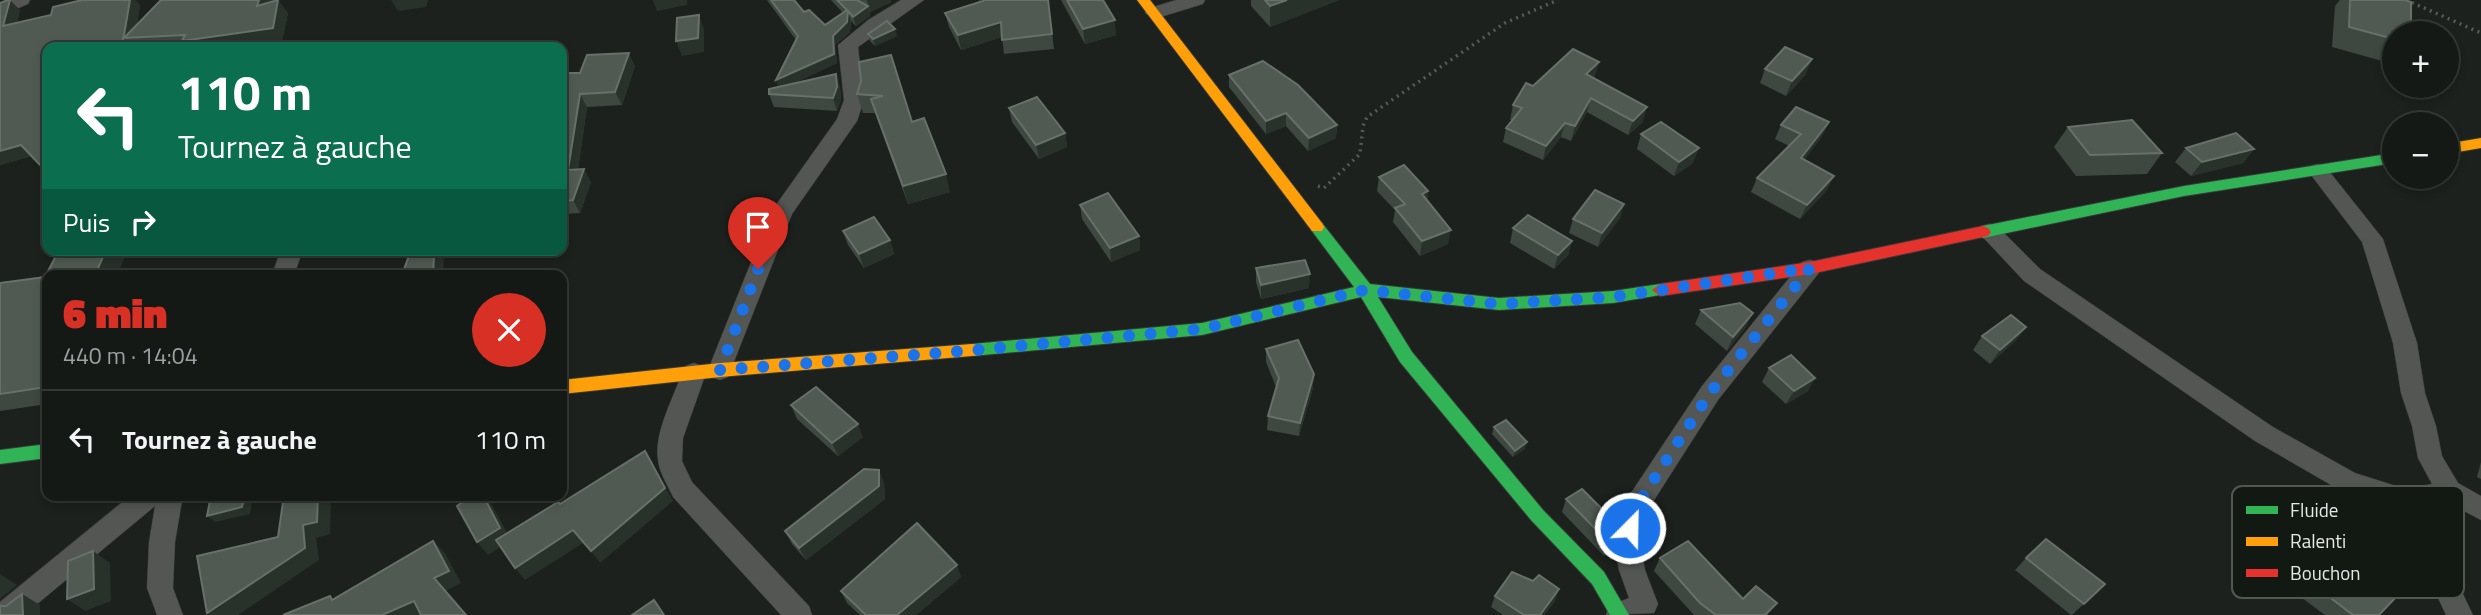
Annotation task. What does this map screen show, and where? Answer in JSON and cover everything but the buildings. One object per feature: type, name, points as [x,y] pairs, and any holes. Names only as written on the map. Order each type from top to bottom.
[{"type":"main road","points":[[1149,6],[1365,290],[1406,357],[1537,515],[1598,578],[1619,614]]},
{"type":"main road","points":[[2459,147],[2481,143]]},
{"type":"main road","points":[[567,386],[707,371],[1202,329],[1365,290],[1499,304],[1613,297],[1810,268],[2184,191],[2382,160]]},
{"type":"main road","points":[[0,457],[42,452]]},
{"type":"street","points":[[0,10],[22,0]]},
{"type":"street","points":[[1149,6],[1196,0]]},
{"type":"street","points":[[799,615],[682,489],[670,461],[671,438],[707,371],[782,212],[847,121],[853,100],[848,45],[906,2]]},
{"type":"street","points":[[2318,171],[2372,239],[2405,343],[2413,393],[2424,426],[2430,458],[2446,486]]},
{"type":"street","points":[[1989,232],[2032,275],[2264,434],[2347,481],[2362,486]]},
{"type":"street","points":[[1619,614],[1646,604],[1632,570],[1627,543],[1632,513],[1710,393],[1810,268]]},
{"type":"street","points":[[2464,499],[2481,509]]},
{"type":"street","points":[[5,615],[143,501]]},
{"type":"street","points":[[169,501],[162,542],[160,588],[170,615]]},
{"type":"street","points":[[2452,598],[2460,615]]},
{"type":"path","points":[[1277,177],[1324,188],[1360,154],[1363,126],[1367,117],[1505,23],[1558,0]]},
{"type":"path","points":[[2406,0],[2481,33]]},
{"type":"traffic: fast","points":[[1983,232],[2184,191],[2382,160]]},
{"type":"traffic: fast","points":[[1317,227],[1365,290],[1406,357],[1537,515],[1598,578],[1620,615]]},
{"type":"traffic: fast","points":[[972,350],[1202,329],[1365,290],[1499,304],[1613,297],[1660,290]]},
{"type":"traffic: fast","points":[[0,457],[42,452]]},
{"type":"traffic: slow","points":[[1143,0],[1317,227]]},
{"type":"traffic: slow","points":[[2459,147],[2481,143]]},
{"type":"traffic: slow","points":[[567,386],[720,370],[972,350]]},
{"type":"traffic: jam","points":[[1660,290],[1810,268],[1983,232]]},
{"type":"route","points":[[758,269],[720,370],[1202,329],[1365,290],[1499,304],[1613,297],[1810,268],[1710,393],[1632,513],[1630,528]]}]
